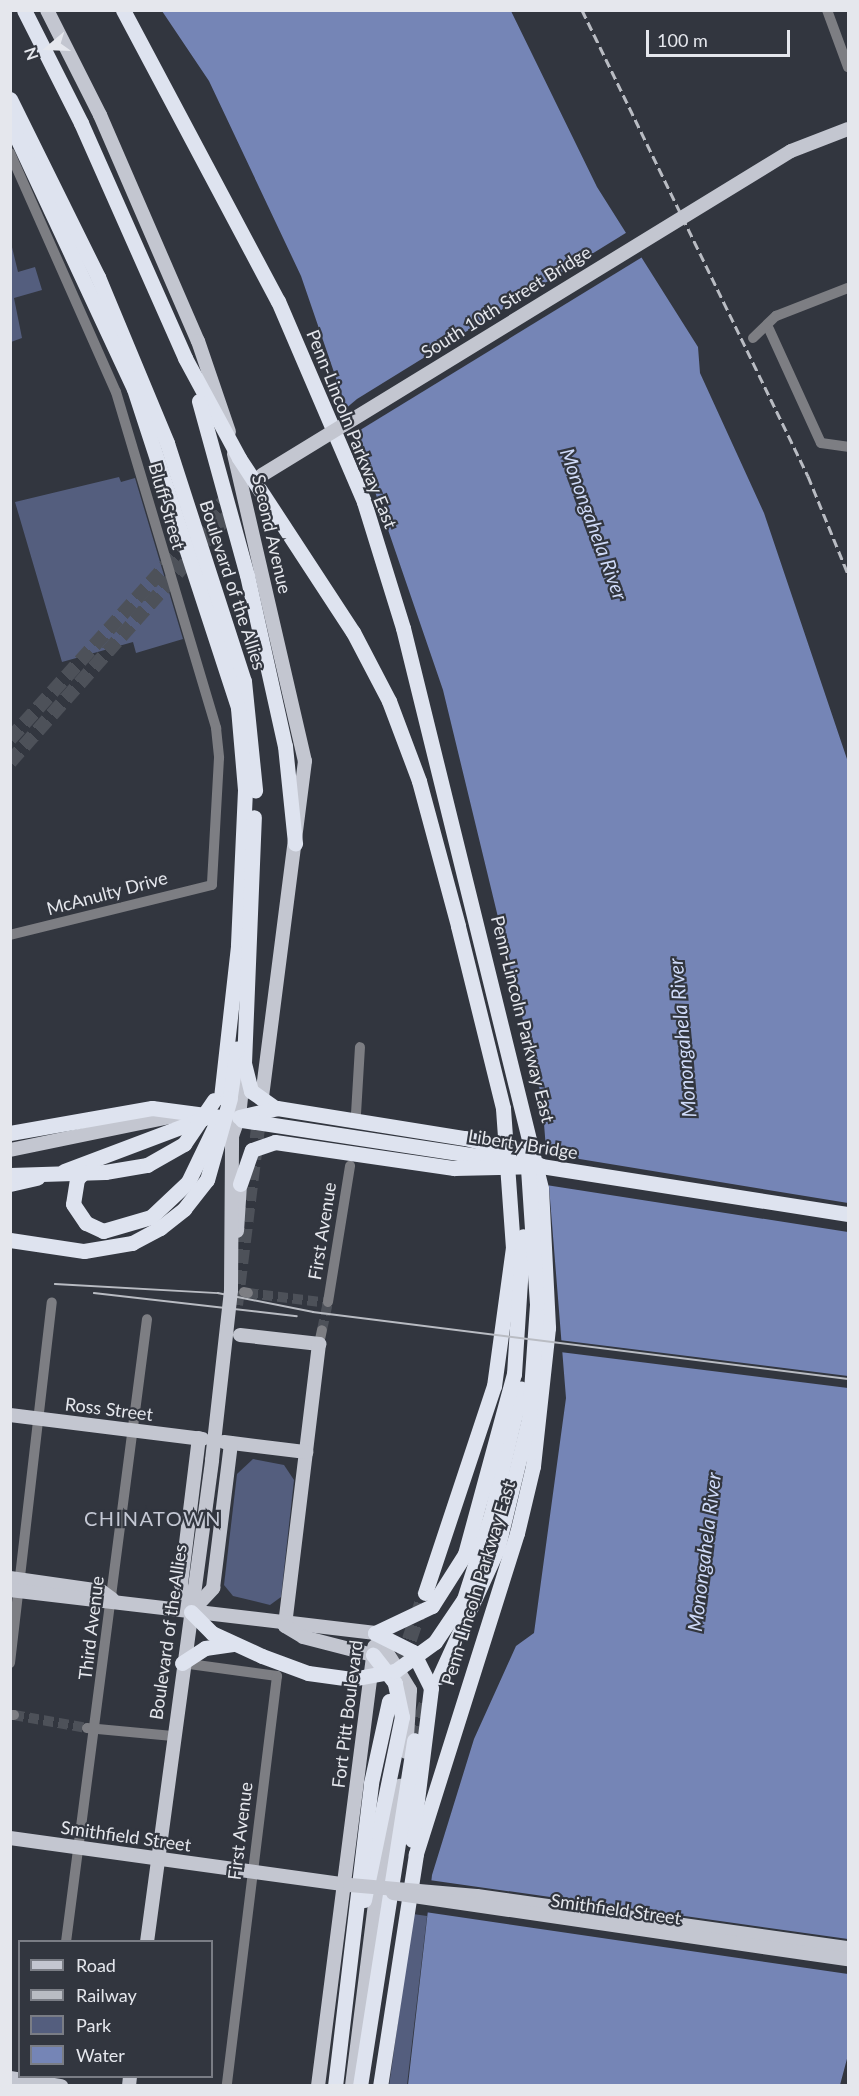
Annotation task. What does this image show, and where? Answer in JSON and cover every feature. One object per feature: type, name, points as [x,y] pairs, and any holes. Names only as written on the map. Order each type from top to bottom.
[{"type":"highway","points":[[24,10],[132,239],[185,358],[239,458],[353,632],[389,701],[419,781],[503,1108],[523,1235],[520,1319],[507,1406],[454,1578],[422,1613],[375,1633]]},
{"type":"highway","name":"Penn-Lincoln Parkway East","points":[[123,10],[278,302],[348,461],[400,618],[536,1153],[545,1222],[549,1292],[543,1397],[517,1533],[435,1785],[409,1885],[381,2085]]},
{"type":"highway","name":"Boulevard of the Allies","points":[[10,99],[142,378],[244,681],[255,762],[250,1010],[244,1063]]},
{"type":"highway","name":"Boulevard of the Allies","points":[[10,123],[134,389],[236,698],[245,790],[238,946],[222,1098]]},
{"type":"highway","points":[[185,358],[247,575],[285,746],[295,843]]},
{"type":"highway","points":[[10,1240],[84,1251],[132,1242],[160,1228],[184,1209],[207,1180],[251,914]]},
{"type":"highway","points":[[439,1677],[482,1592],[519,1474],[534,1366],[535,1248],[527,1160],[507,1034]]},
{"type":"highway","points":[[244,1063],[251,1091],[277,1108],[493,1144],[541,1166]]},
{"type":"highway","points":[[77,1170],[73,1199],[86,1223],[108,1232],[143,1221],[175,1197],[195,1173],[222,1098]]},
{"type":"highway","points":[[10,1175],[105,1172],[147,1165],[184,1144],[222,1098]]},
{"type":"highway","points":[[241,1119],[277,1108]]},
{"type":"highway","points":[[425,1593],[484,1419],[504,1341],[513,1237],[503,1108]]},
{"type":"highway","name":"Liberty Bridge","points":[[10,1133],[120,1111],[191,1113],[849,1214]]},
{"type":"highway","points":[[10,1184],[77,1170],[209,1116]]},
{"type":"highway","points":[[240,1184],[252,1150],[275,1142],[454,1168],[541,1166]]},
{"type":"highway","points":[[191,1612],[206,1629],[236,1644],[308,1673],[352,1679],[395,1671],[435,1642],[464,1599],[491,1515],[522,1384],[535,1248]]},
{"type":"highway","points":[[375,1633],[413,1652],[431,1688],[409,1885]]},
{"type":"highway","points":[[182,1663],[205,1648],[236,1644]]},
{"type":"highway","points":[[349,1972],[402,1718],[395,1683],[373,1655]]},
{"type":"highway","points":[[335,2085],[371,1783],[389,1701]]},
{"type":"highway","points":[[360,2085],[411,1740]]},
{"type":"highway","points":[[368,2085],[380,1962]]},
{"type":"main road","name":"Second Avenue","points":[[47,10],[100,115],[205,357],[244,490],[304,754],[295,843],[262,1099]]},
{"type":"main road","name":"South 10th Street Bridge","points":[[244,490],[262,475],[791,151],[849,129]]},
{"type":"main road","points":[[224,501],[244,490]]},
{"type":"main road","points":[[227,517],[244,490]]},
{"type":"main road","name":"Boulevard of the Allies","points":[[147,1940],[182,1663],[212,1460],[240,1184],[244,1063]]},
{"type":"main road","points":[[10,1150],[191,1113]]},
{"type":"main road","name":"Boulevard of the Allies","points":[[232,1257],[232,1136],[241,1119]]},
{"type":"main road","points":[[240,1335],[319,1344],[285,1626]]},
{"type":"main road","name":"Ross Street","points":[[10,1415],[201,1438],[181,1584],[191,1612]]},
{"type":"main road","points":[[191,1612],[213,1588],[228,1442],[306,1452]]},
{"type":"main road","points":[[15,1585],[101,1591],[112,1599],[191,1612],[285,1626],[306,1621],[375,1633]]},
{"type":"main road","points":[[285,1626],[303,1638],[373,1655]]},
{"type":"main road","name":"Fort Pitt Boulevard","points":[[318,2085],[347,1884],[375,1633]]},
{"type":"main road","name":"Fort Pitt Boulevard","points":[[352,2085],[380,1888],[411,1740],[410,1690],[375,1633]]},
{"type":"main road","name":"Smithfield Street","points":[[10,1838],[347,1884],[477,1896],[849,1948]]},
{"type":"main road","name":"Smithfield Street","points":[[380,1888],[404,1898],[849,1959]]},
{"type":"main road","points":[[10,2078],[52,2083]]},
{"type":"street","points":[[827,10],[849,67]]},
{"type":"street","name":"Bluff Street","points":[[10,153],[16,176],[116,393],[216,728],[212,885]]},
{"type":"street","points":[[753,338],[769,328],[776,316],[849,288]]},
{"type":"street","points":[[769,328],[821,443],[849,447]]},
{"type":"street","name":"McAnulty Drive","points":[[10,935],[212,885]]},
{"type":"street","points":[[357,1114],[360,1047]]},
{"type":"street","name":"First Avenue","points":[[328,1302],[350,1166]]},
{"type":"street","points":[[10,1663],[15,1585],[39,1418],[52,1302]]},
{"type":"street","name":"Third Avenue","points":[[66,1940],[80,1848],[91,1729],[112,1599],[147,1319]]},
{"type":"street","points":[[319,1344],[322,1330]]},
{"type":"street","name":"First Avenue","points":[[182,1663],[277,1676],[227,2085]]},
{"type":"street","points":[[91,1729],[173,1736]]},
{"type":"green space","points":[[11,243],[18,272],[35,267],[42,290],[14,298],[22,338],[11,342]]},
{"type":"green space","points":[[119,477],[121,482],[135,478],[183,639],[136,653],[133,642],[62,662],[15,502]]},
{"type":"green space","points":[[253,1459],[284,1465],[294,1480],[281,1597],[270,1605],[233,1596],[224,1585],[237,1474]]},
{"type":"green space","points":[[413,1914],[427,1916],[407,2085],[389,2086]]},
{"type":"water","name":"Monongahela River","points":[[162,11],[511,11],[597,187],[698,347],[700,373],[764,513],[848,762],[848,2055],[840,2085],[408,2085],[432,1875],[474,1739],[516,1646],[534,1633],[566,1398],[542,1099],[443,690],[301,276],[209,81]]},
{"type":"pier","points":[[629,231],[644,256],[352,435],[344,410],[357,399]]},
{"type":"pier","points":[[543,1153],[848,1203],[848,1232],[546,1185]]},
{"type":"pier","points":[[559,1340],[848,1376],[848,1388],[560,1352]]},
{"type":"pier","points":[[429,1880],[848,1939],[848,1974],[425,1912]]},
{"type":"tunnel","points":[[10,739],[224,501]]},
{"type":"tunnel","points":[[10,762],[227,517]]},
{"type":"tunnel","points":[[236,1305],[260,1113]]},
{"type":"tunnel","points":[[248,1293],[328,1303]]},
{"type":"tunnel","points":[[322,1330],[328,1302]]},
{"type":"tunnel","points":[[402,1661],[425,1593]]},
{"type":"tunnel","points":[[414,1740],[427,1701]]},
{"type":"tunnel","points":[[14,1715],[87,1728]]},
{"type":"tram line","points":[[55,1284],[218,1293],[313,1312],[848,1379]]},
{"type":"tram line","points":[[94,1293],[297,1316]]},
{"type":"railway","points":[[582,10],[808,476],[848,574]]},
{"type":"district","name":"CHINATOWN","points":[[153,1518]]}]
